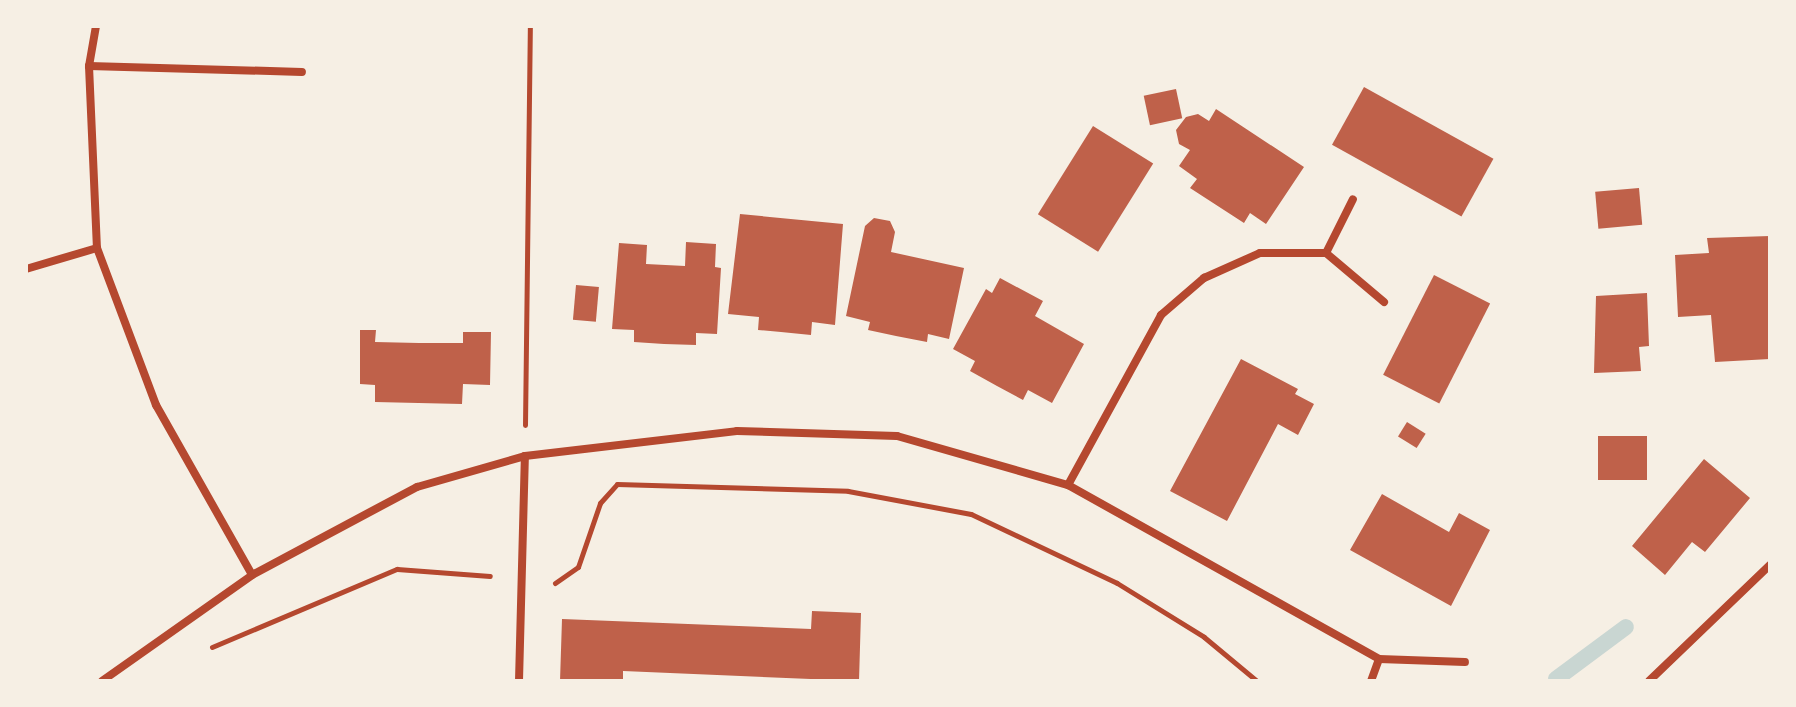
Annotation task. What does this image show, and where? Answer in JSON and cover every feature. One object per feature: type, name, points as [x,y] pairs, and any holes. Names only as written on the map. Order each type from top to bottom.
[{"type":"street","points":[[96,26],[89,66],[97,248],[156,405],[252,575]]},
{"type":"street","points":[[89,66],[302,72]]},
{"type":"street","points":[[1326,253],[1353,199]]},
{"type":"street","points":[[26,269],[97,248]]},
{"type":"street","points":[[1068,485],[1161,315],[1204,278],[1260,253],[1326,253],[1384,302]]},
{"type":"street","points":[[102,681],[252,575],[417,487],[525,456],[723,432],[819,431],[897,436],[1068,485],[1379,659],[1465,662]]},
{"type":"street","points":[[519,681],[525,456]]},
{"type":"street","points":[[1649,681],[1770,565]]},
{"type":"street","points":[[1371,681],[1379,659]]},
{"type":"path","points":[[525,456],[530,26]]},
{"type":"path","points":[[201,651],[397,569],[553,584],[578,567],[600,503],[617,484],[848,491],[971,514],[1117,583],[1204,637],[1257,681]]},
{"type":"building","points":[[1364,87],[1493,159],[1461,216],[1332,145]]},
{"type":"building","points":[[1176,89],[1182,118],[1150,125],[1144,96]]},
{"type":"building","points":[[1216,109],[1304,167],[1266,224],[1250,213],[1244,223],[1190,188],[1197,179],[1179,166],[1190,150],[1179,144],[1176,130],[1186,117],[1198,114],[1209,121]]},
{"type":"building","points":[[1093,126],[1153,164],[1098,252],[1038,214]]},
{"type":"building","points":[[1639,188],[1642,225],[1598,229],[1595,192]]},
{"type":"building","points":[[740,214],[843,224],[835,325],[812,322],[811,335],[758,330],[759,317],[728,314]]},
{"type":"building","points":[[874,218],[890,221],[895,232],[891,252],[964,268],[949,339],[928,334],[927,342],[868,330],[870,322],[846,316],[865,226]]},
{"type":"building","points":[[1770,236],[1770,359],[1715,362],[1711,315],[1678,317],[1675,255],[1709,253],[1707,238]]},
{"type":"building","points":[[686,242],[716,244],[715,267],[721,268],[717,334],[696,333],[696,345],[664,344],[634,342],[634,330],[612,329],[619,243],[647,245],[646,264],[685,266]]},
{"type":"building","points":[[1434,275],[1490,304],[1439,403],[1383,375]]},
{"type":"building","points":[[1000,278],[1043,301],[1035,316],[1084,344],[1052,403],[1028,390],[1023,400],[997,386],[970,371],[975,361],[953,349],[986,289],[992,293]]},
{"type":"building","points":[[576,285],[599,287],[596,322],[573,320]]},
{"type":"building","points":[[1647,293],[1649,346],[1639,347],[1641,371],[1594,373],[1596,296]]},
{"type":"building","points":[[360,330],[376,330],[375,342],[419,343],[463,343],[463,332],[491,332],[490,385],[463,384],[462,404],[375,402],[375,385],[360,384]]},
{"type":"building","points":[[1241,359],[1298,389],[1295,394],[1314,404],[1298,435],[1278,424],[1227,521],[1170,491]]},
{"type":"building","points":[[1407,422],[1426,434],[1417,448],[1398,436]]},
{"type":"building","points":[[1598,436],[1647,436],[1647,480],[1598,480]]},
{"type":"building","points":[[1704,459],[1750,498],[1705,552],[1692,542],[1665,575],[1632,546]]},
{"type":"building","points":[[1382,494],[1449,532],[1459,513],[1490,530],[1451,606],[1350,550]]},
{"type":"building","points":[[812,611],[861,613],[859,681],[623,671],[623,681],[560,681],[562,619],[811,629]]},
{"type":"waterway","points":[[1556,679],[1626,627]]}]
